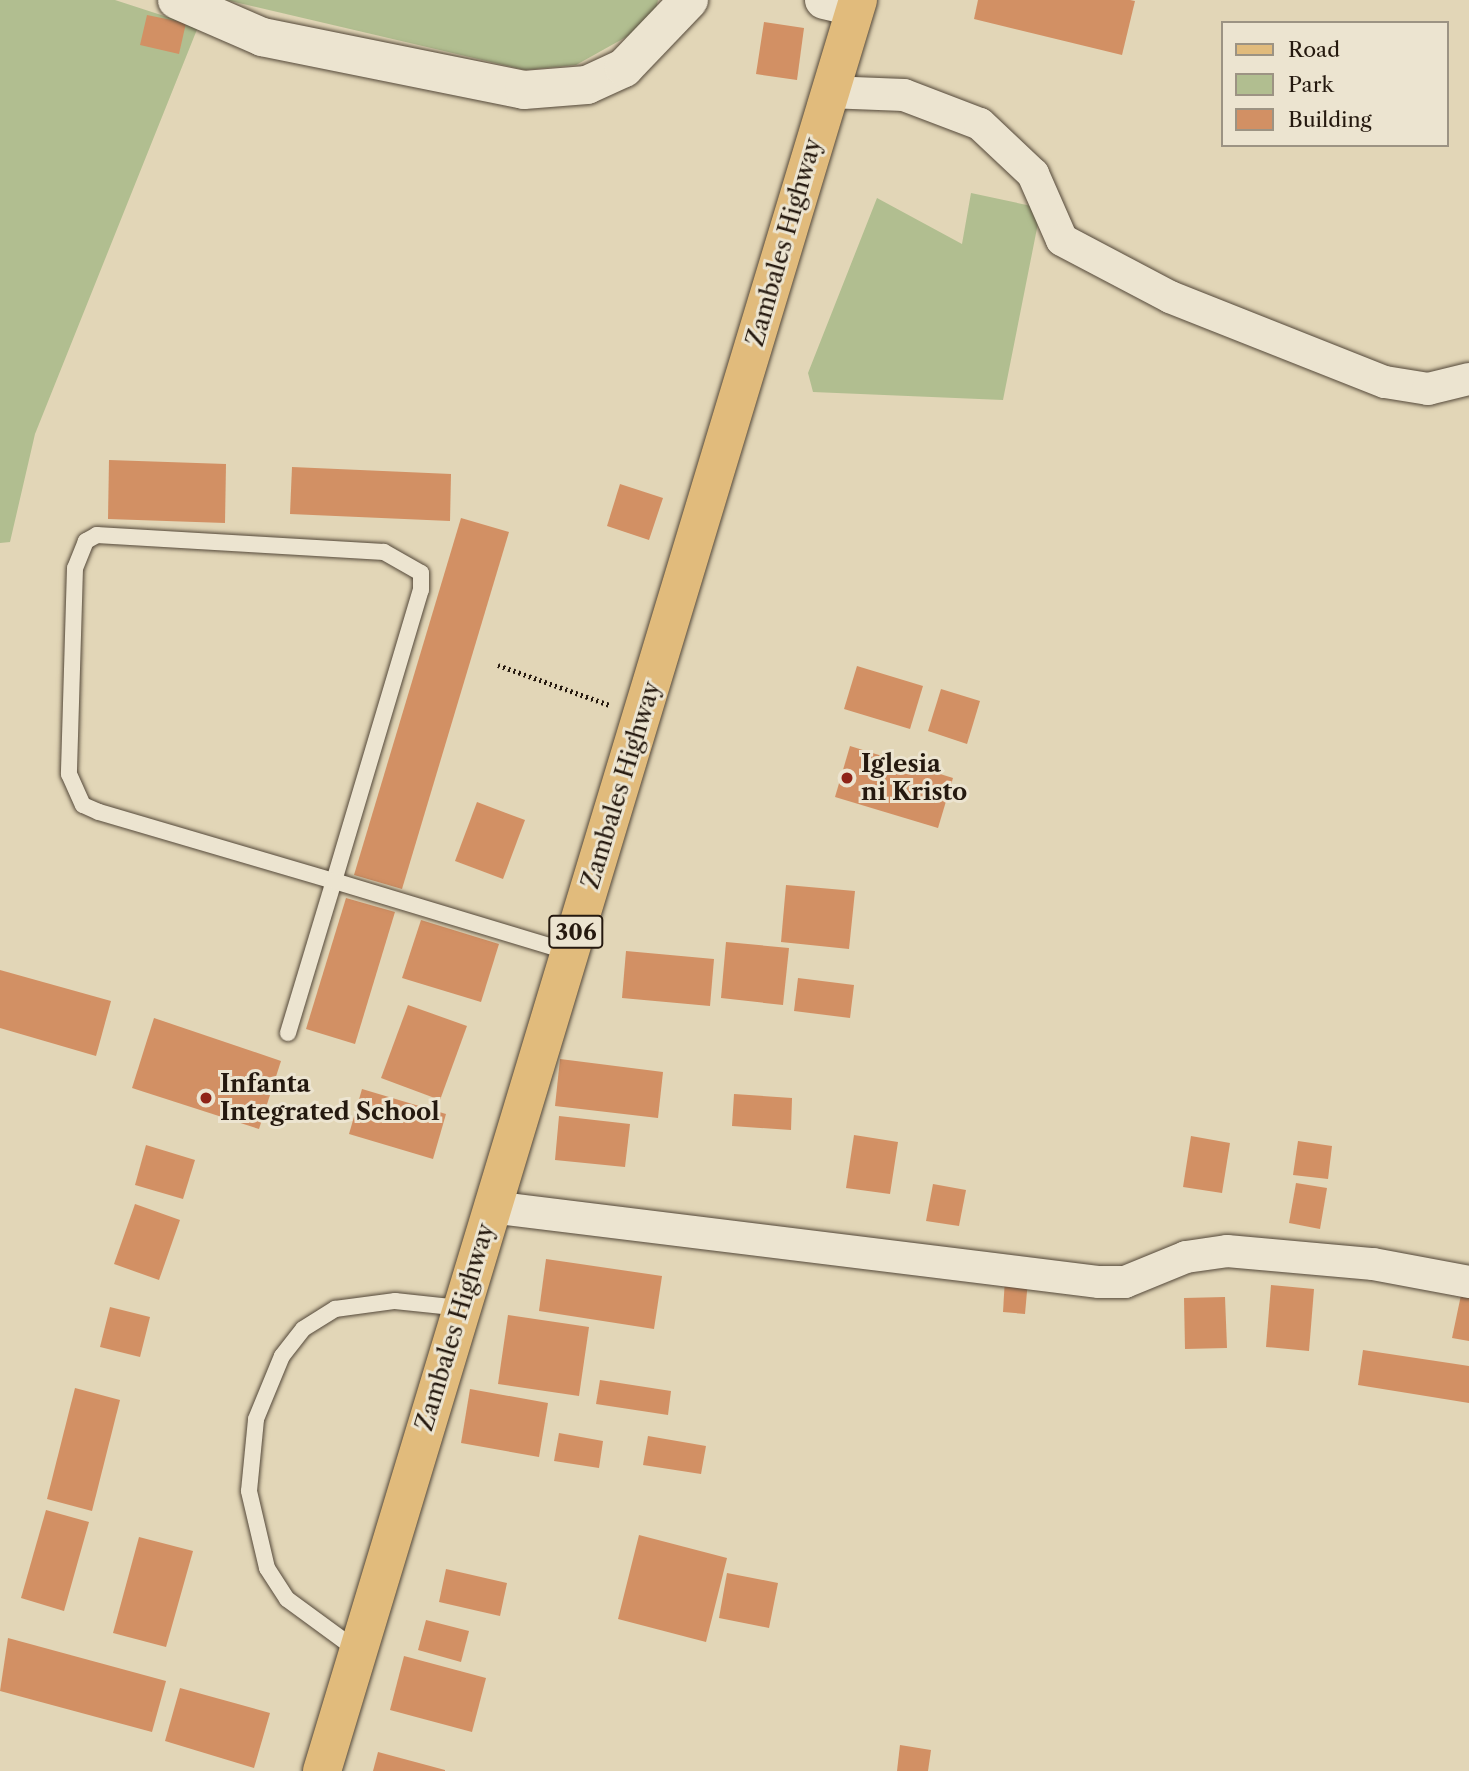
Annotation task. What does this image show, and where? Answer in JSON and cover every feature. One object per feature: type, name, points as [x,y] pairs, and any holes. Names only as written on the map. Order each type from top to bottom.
[{"type":"main road","name":"Zambales Highway","points":[[322,1771],[460,1308],[643,717],[828,93],[846,2]]},
{"type":"street","points":[[177,0],[262,37],[524,90],[587,85],[624,68],[689,0]]},
{"type":"street","points":[[828,93],[904,95],[980,124],[1033,174],[1062,240],[1170,297],[1385,382],[1428,389],[1469,379]]},
{"type":"street","points":[[491,1207],[1099,1282],[1125,1282],[1186,1257],[1227,1251],[1373,1264],[1469,1282]]},
{"type":"lane","points":[[288,1033],[334,881],[421,573],[384,552],[97,535],[86,541],[75,568],[73,791],[99,812],[334,881],[569,952]]},
{"type":"lane","points":[[358,1651],[287,1599],[267,1568],[249,1491],[256,1419],[282,1356],[303,1329],[335,1309],[395,1301],[460,1308]]},
{"type":"path","points":[[498,665],[643,717]]},
{"type":"green space","points":[[0,0],[115,0],[198,27],[35,434],[10,542],[0,543]]},
{"type":"green space","points":[[226,0],[658,0],[653,22],[576,65],[525,70]]},
{"type":"green space","points":[[971,193],[1041,208],[1003,400],[813,392],[808,373],[877,198],[962,244]]},
{"type":"building","points":[[978,0],[1135,1],[1122,55],[974,19]]},
{"type":"building","points":[[147,15],[186,23],[179,54],[140,45]]},
{"type":"building","points":[[764,22],[804,28],[797,80],[756,74]]},
{"type":"building","points":[[109,460],[226,464],[225,523],[108,519]]},
{"type":"building","points":[[292,467],[451,474],[450,521],[290,514]]},
{"type":"building","points":[[620,484],[663,498],[649,540],[607,526]]},
{"type":"building","points":[[461,518],[509,532],[402,889],[354,875]]},
{"type":"building","points":[[857,666],[923,686],[910,729],[844,709]]},
{"type":"building","points":[[941,689],[980,701],[967,744],[928,731]]},
{"type":"building","points":[[850,746],[953,778],[938,828],[835,797]]},
{"type":"building","points":[[477,802],[525,820],[503,879],[455,861]]},
{"type":"building","points":[[786,885],[855,891],[849,949],[781,942]]},
{"type":"building","points":[[346,898],[395,912],[355,1044],[306,1029]]},
{"type":"building","points":[[421,920],[499,944],[481,1002],[402,978]]},
{"type":"building","points":[[726,942],[789,948],[783,1005],[721,998]]},
{"type":"building","points":[[626,951],[714,959],[710,1006],[622,998]]},
{"type":"building","points":[[0,970],[111,1001],[96,1056],[0,1028]]},
{"type":"building","points":[[798,978],[854,985],[850,1018],[794,1011]]},
{"type":"building","points":[[408,1005],[467,1026],[440,1100],[381,1078]]},
{"type":"building","points":[[154,1018],[281,1061],[259,1129],[132,1088]]},
{"type":"building","points":[[560,1059],[663,1072],[658,1118],[555,1106]]},
{"type":"building","points":[[362,1089],[446,1114],[433,1159],[349,1134]]},
{"type":"building","points":[[734,1094],[792,1098],[791,1130],[732,1126]]},
{"type":"building","points":[[559,1116],[630,1124],[625,1167],[555,1160]]},
{"type":"building","points":[[854,1135],[898,1142],[890,1194],[846,1188]]},
{"type":"building","points":[[1191,1136],[1230,1143],[1222,1193],[1183,1187]]},
{"type":"building","points":[[1298,1141],[1332,1146],[1328,1179],[1293,1175]]},
{"type":"building","points":[[146,1145],[195,1160],[183,1199],[135,1185]]},
{"type":"building","points":[[1296,1183],[1327,1188],[1320,1229],[1289,1223]]},
{"type":"building","points":[[933,1184],[966,1190],[959,1226],[926,1221]]},
{"type":"building","points":[[135,1204],[180,1220],[159,1280],[114,1264]]},
{"type":"building","points":[[546,1259],[662,1276],[654,1329],[539,1311]]},
{"type":"building","points":[[1005,1278],[1028,1280],[1025,1314],[1003,1312]]},
{"type":"building","points":[[1271,1285],[1314,1289],[1309,1351],[1266,1347]]},
{"type":"building","points":[[1461,1295],[1469,1296],[1469,1341],[1452,1338]]},
{"type":"building","points":[[1225,1297],[1227,1348],[1185,1349],[1184,1298]]},
{"type":"building","points":[[110,1307],[150,1317],[140,1357],[100,1347]]},
{"type":"building","points":[[508,1315],[589,1327],[579,1396],[498,1384]]},
{"type":"building","points":[[1363,1350],[1469,1366],[1469,1403],[1358,1385]]},
{"type":"building","points":[[600,1380],[671,1391],[668,1415],[596,1404]]},
{"type":"building","points":[[75,1388],[120,1400],[92,1511],[47,1499]]},
{"type":"building","points":[[470,1389],[548,1403],[539,1457],[461,1443]]},
{"type":"building","points":[[559,1433],[603,1441],[599,1468],[554,1461]]},
{"type":"building","points":[[648,1436],[706,1446],[701,1474],[643,1465]]},
{"type":"building","points":[[46,1510],[89,1522],[64,1611],[21,1598]]},
{"type":"building","points":[[639,1535],[727,1558],[706,1642],[618,1619]]},
{"type":"building","points":[[139,1537],[193,1551],[166,1647],[113,1633]]},
{"type":"building","points":[[446,1569],[507,1583],[500,1616],[439,1602]]},
{"type":"building","points":[[727,1573],[778,1583],[769,1628],[719,1618]]},
{"type":"building","points":[[426,1620],[469,1631],[461,1662],[418,1650]]},
{"type":"building","points":[[8,1638],[166,1681],[152,1732],[0,1691]]},
{"type":"building","points":[[404,1656],[486,1678],[472,1732],[390,1710]]},
{"type":"building","points":[[180,1688],[270,1713],[254,1768],[165,1741]]},
{"type":"building","points":[[900,1745],[931,1750],[928,1771],[897,1771]]},
{"type":"building","points":[[378,1752],[445,1770],[445,1771],[373,1771]]},
{"type":"place","name":"Iglesia ni Kristo","points":[[847,778]]},
{"type":"place","name":"Infanta Integrated School","points":[[206,1098]]}]
